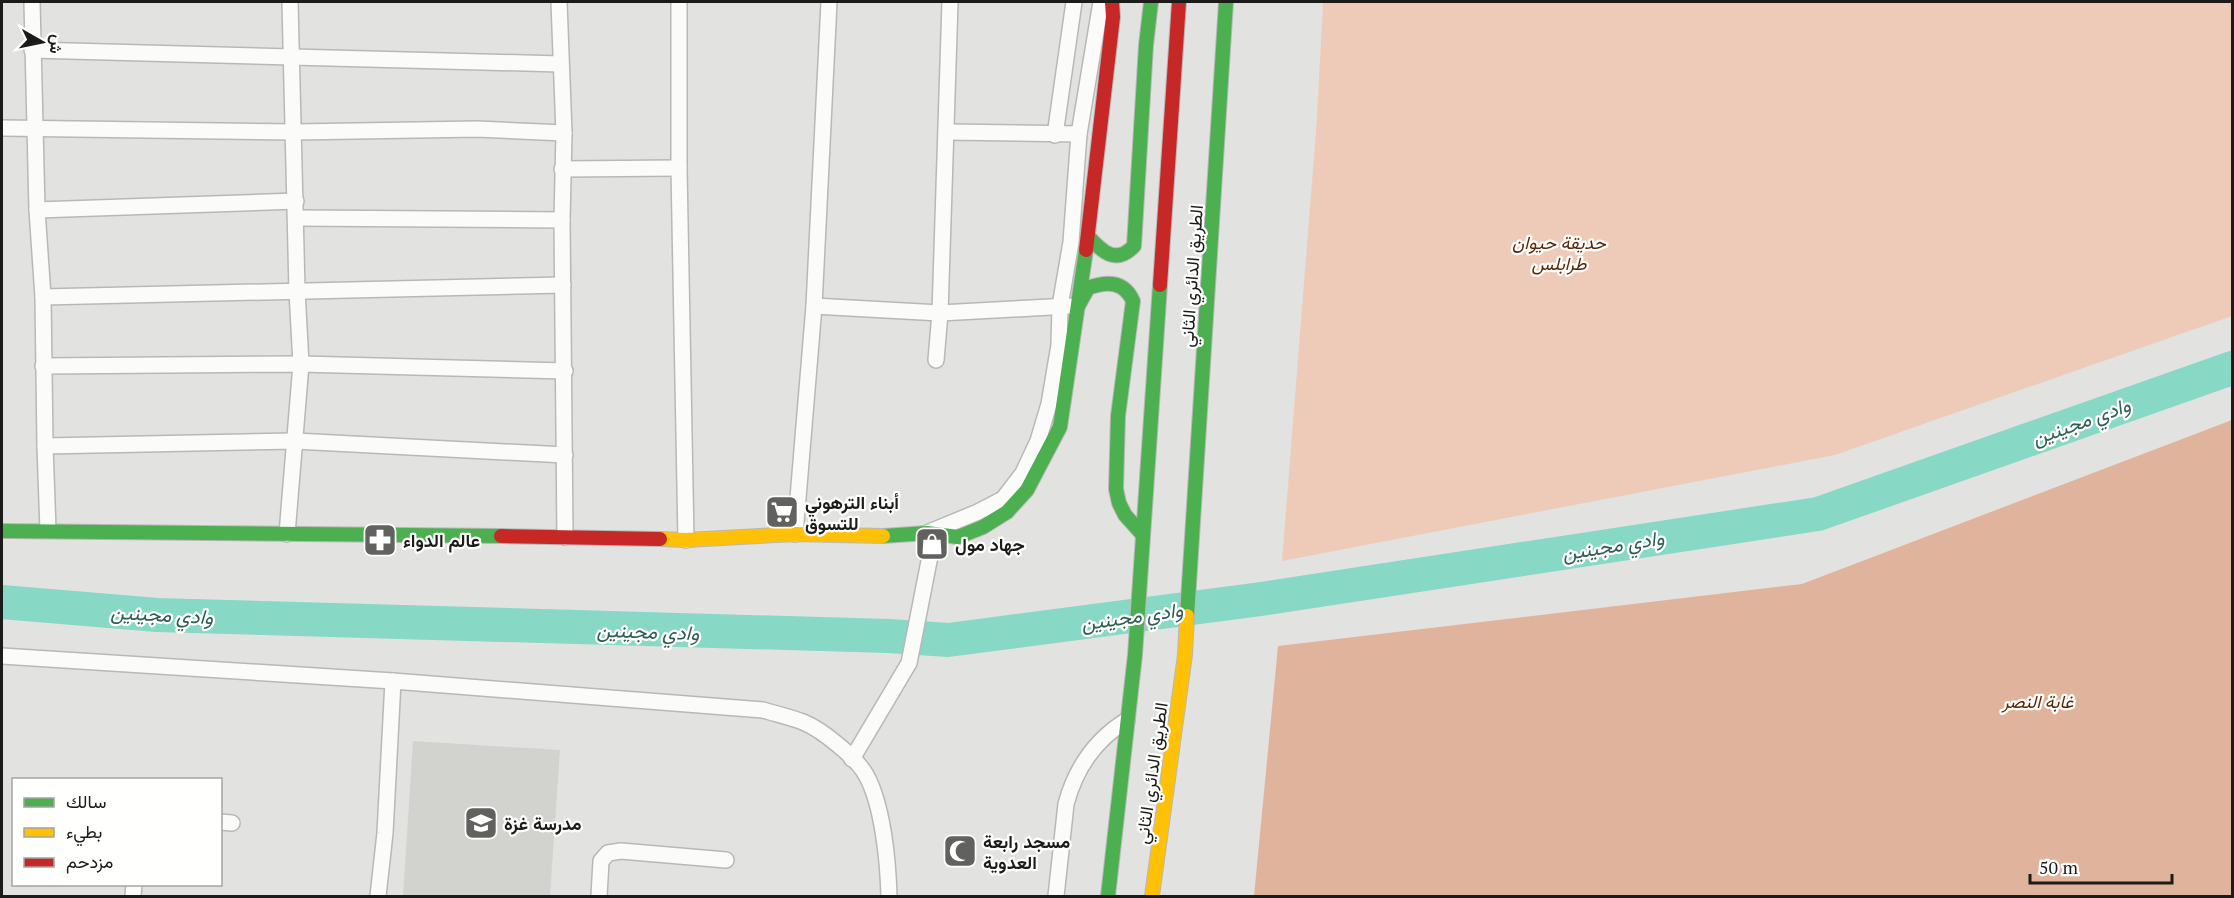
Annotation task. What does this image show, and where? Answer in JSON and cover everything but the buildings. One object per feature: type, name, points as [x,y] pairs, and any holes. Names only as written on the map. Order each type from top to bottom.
[{"type":"main road","points":[[2,531],[686,540],[795,534],[897,536],[927,533],[958,537],[983,527],[1007,512],[1027,490],[1060,427],[1088,236],[1113,17],[1112,2]]},
{"type":"main road","points":[[1088,236],[1103,253],[1111,255],[1122,256],[1130,252],[1134,246],[1146,45],[1151,2]]},
{"type":"main road","name":"الطريق الدائري الثاني","points":[[1108,897],[1135,655],[1179,2]]},
{"type":"main road","name":"الطريق الدائري الثاني","points":[[1152,897],[1185,655],[1226,2]]},
{"type":"main road","points":[[1078,306],[1088,288],[1106,283],[1125,287],[1133,301],[1118,416],[1116,489],[1117,501],[1128,521],[1143,535]]},
{"type":"street","points":[[32,2],[37,210],[43,297],[48,530]]},
{"type":"street","points":[[287,534],[301,364],[290,2]]},
{"type":"street","points":[[559,2],[564,133],[562,220],[565,537]]},
{"type":"street","points":[[679,2],[679,168],[686,540]]},
{"type":"street","points":[[795,534],[814,306],[829,2]]},
{"type":"street","points":[[936,360],[940,313],[950,2]]},
{"type":"street","points":[[1055,135],[1074,2]]},
{"type":"street","points":[[852,759],[909,663],[931,551],[927,533],[1003,499],[1023,473],[1038,441],[1049,404],[1059,345],[1060,306],[1071,242],[1079,134],[1101,2]]},
{"type":"street","points":[[32,50],[560,64]]},
{"type":"street","points":[[2,128],[294,132],[456,129],[532,130],[564,133]]},
{"type":"street","points":[[946,132],[1079,134]]},
{"type":"street","points":[[562,169],[679,168]]},
{"type":"street","points":[[37,210],[296,201]]},
{"type":"street","points":[[296,218],[562,220]]},
{"type":"street","points":[[43,297],[563,285]]},
{"type":"street","points":[[814,306],[940,313],[1078,306]]},
{"type":"street","points":[[43,366],[301,364],[565,371]]},
{"type":"street","points":[[45,446],[295,441],[565,455]]},
{"type":"street","points":[[2,656],[393,681],[763,710],[804,723],[843,750],[866,774],[881,819],[889,897]]},
{"type":"street","points":[[378,897],[385,834],[393,681]]},
{"type":"street","points":[[1056,897],[1066,804],[1070,789],[1091,750],[1114,728],[1128,720]]},
{"type":"street","points":[[599,897],[601,861],[608,853],[621,851],[726,860]]},
{"type":"shaded area","name":"مدرسة غزة","points":[[413,741],[560,750],[550,896],[403,896]]},
{"type":"green space","name":"حديقة حيوان طرابلس","points":[[1323,2],[2232,2],[2232,316],[1835,455],[1282,561],[1317,118]]},
{"type":"green space","name":"غابة النصر","points":[[2232,420],[2232,896],[1254,896],[1278,646],[1802,584]]},
{"type":"waterway","name":"وادي مجينين","points":[[2,602],[157,615],[889,636],[948,640],[1261,599],[1818,514],[2232,368]]},
{"type":"traffic: fast","points":[[1088,236],[1110,254],[1121,255],[1134,246],[1146,45],[1151,2]]},
{"type":"traffic: fast","points":[[1187,616],[1226,2]]},
{"type":"traffic: fast","points":[[883,536],[927,533],[958,537],[983,527],[1007,512],[1027,490],[1060,427],[1086,250]]},
{"type":"traffic: fast","points":[[1078,306],[1088,288],[1102,284],[1120,286],[1133,301],[1118,416],[1116,489],[1125,515],[1143,535]]},
{"type":"traffic: fast","points":[[1108,896],[1135,655],[1160,285]]},
{"type":"traffic: fast","points":[[2,531],[501,536]]},
{"type":"traffic: slow","points":[[660,539],[686,540],[795,534],[883,536]]},
{"type":"traffic: slow","points":[[1152,896],[1185,655],[1187,616]]},
{"type":"traffic: jam","points":[[1086,250],[1113,17],[1112,2]]},
{"type":"traffic: jam","points":[[1160,285],[1179,2]]},
{"type":"traffic: jam","points":[[501,536],[660,539]]},
{"type":"place","name":"أبناء الترهوني للتسوق","points":[[782,512]]},
{"type":"place","name":"عالم الدواء","points":[[380,540]]},
{"type":"place","name":"جهاد مول","points":[[932,544]]},
{"type":"place","name":"مدرسة غزة","points":[[481,823]]},
{"type":"place","name":"مسجد رابعة العدوية","points":[[960,851]]}]
